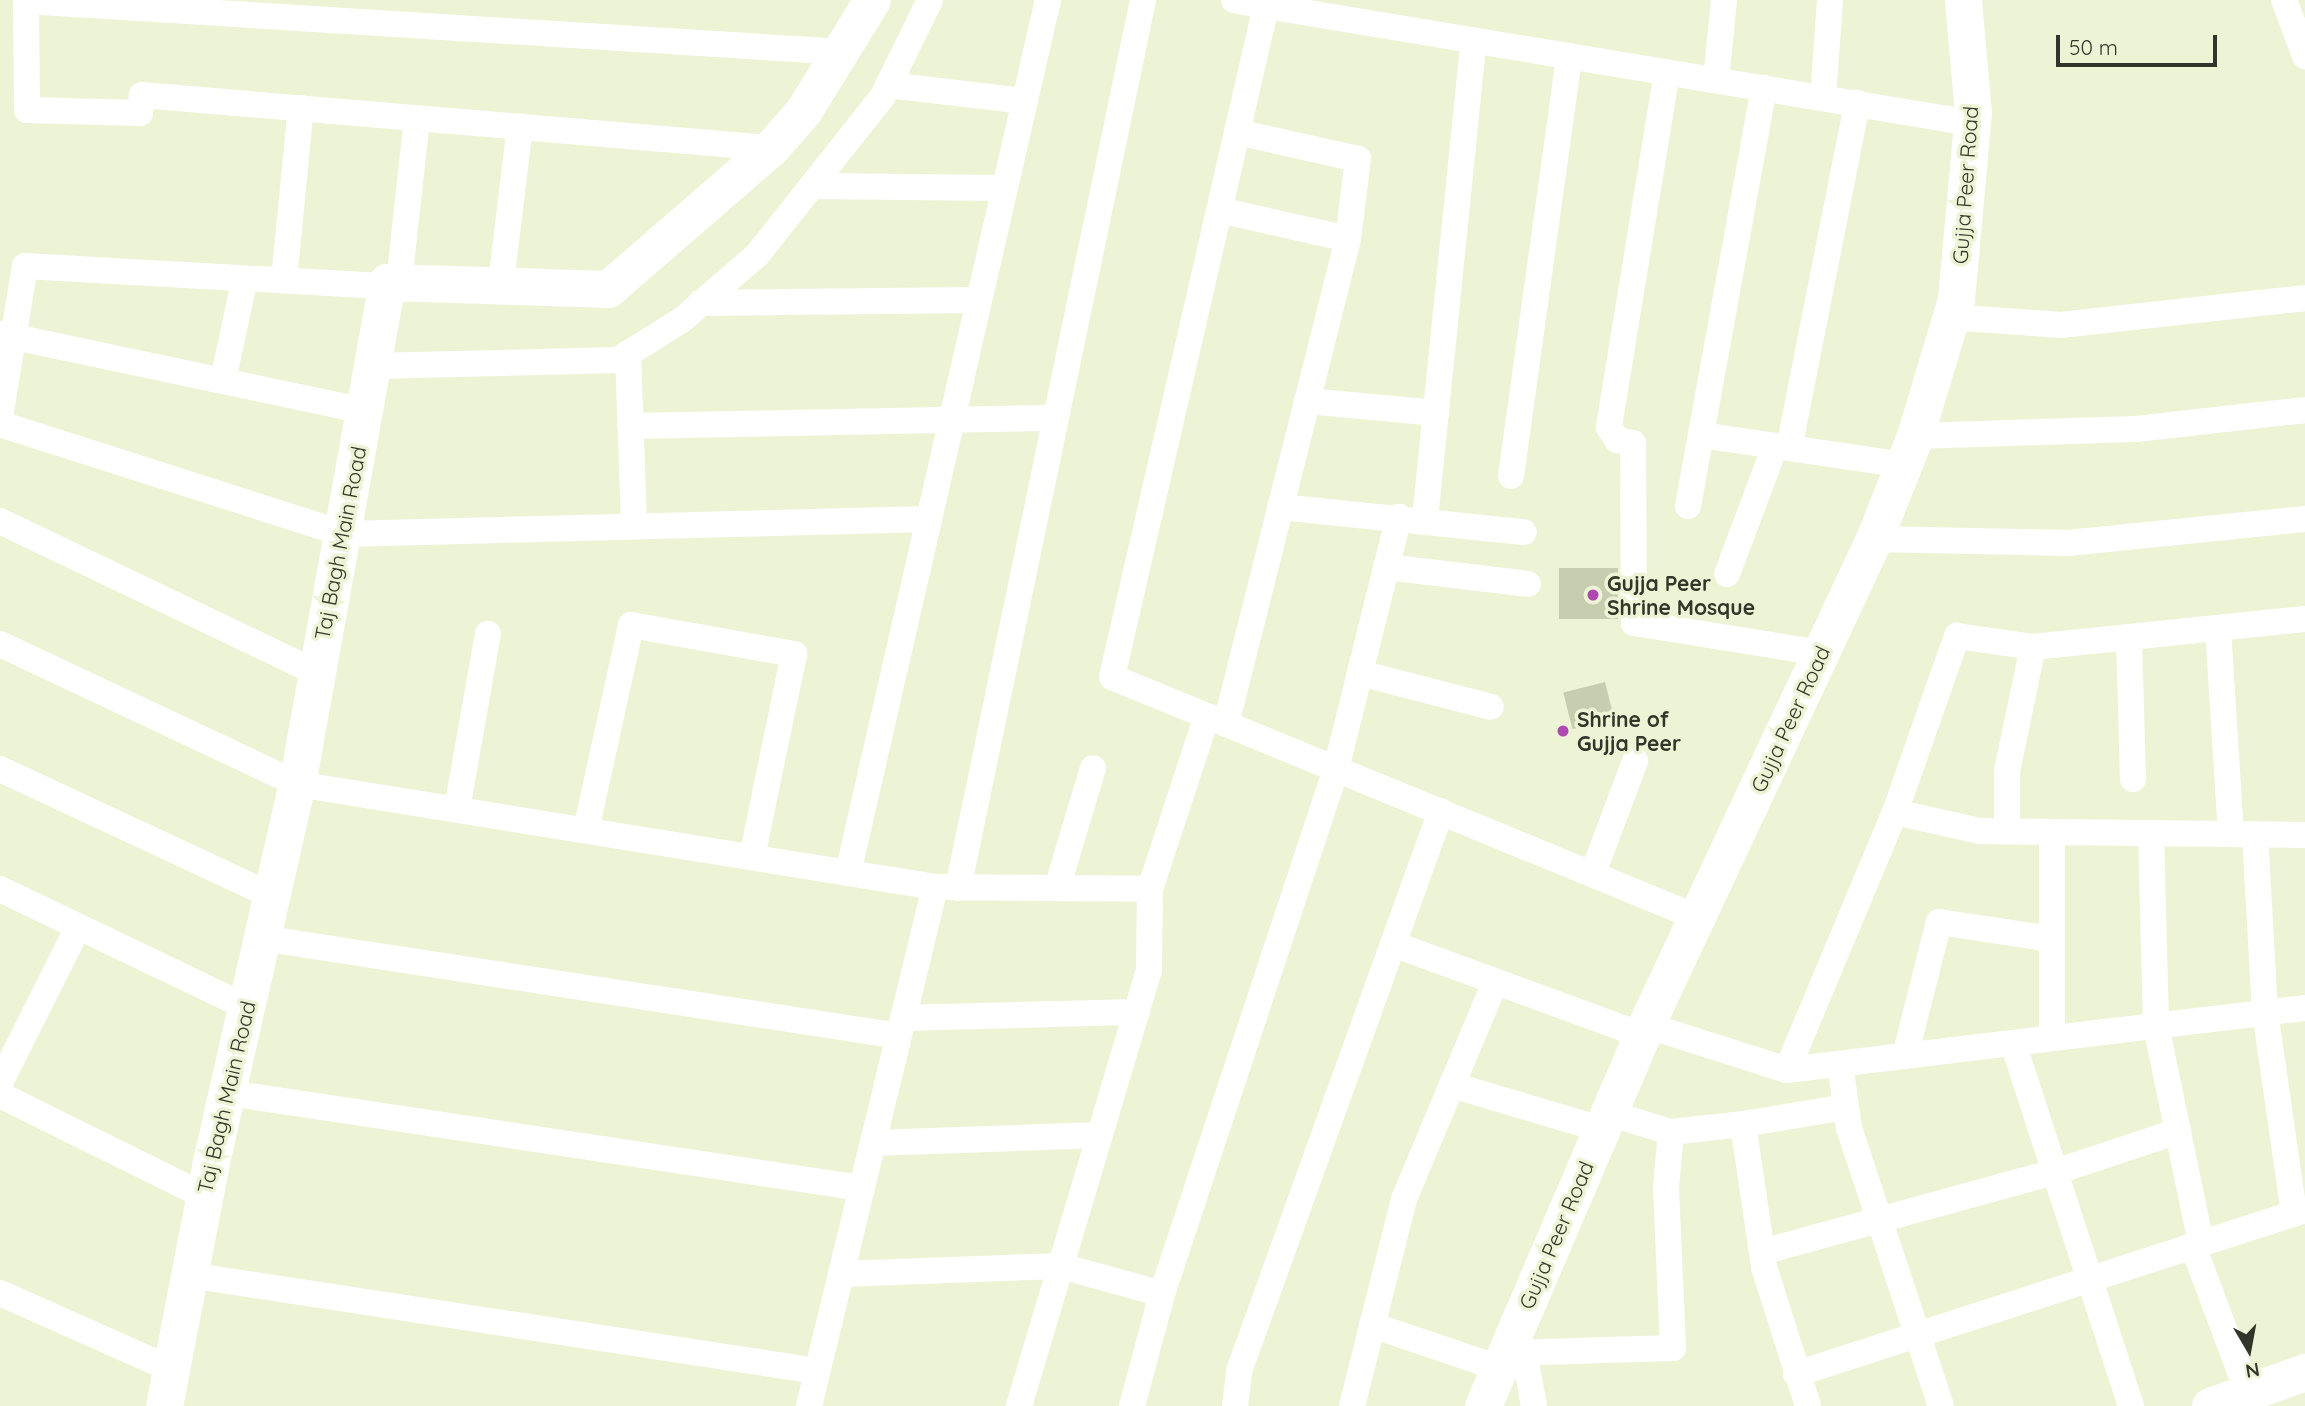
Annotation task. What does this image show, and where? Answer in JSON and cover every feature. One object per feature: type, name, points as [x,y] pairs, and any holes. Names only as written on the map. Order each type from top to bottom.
[{"type":"street","points":[[771,148],[142,95],[140,113],[27,110],[26,0],[843,52]]},
{"type":"street","points":[[0,417],[7,334],[24,266],[284,280],[392,284],[501,283],[608,289],[771,148],[843,52],[872,0]]},
{"type":"street","points":[[373,366],[618,360],[700,303],[757,254],[888,85],[930,0]]},
{"type":"street","points":[[848,873],[1048,0]]},
{"type":"street","points":[[809,1406],[901,1027],[946,888],[1056,418],[1143,0]]},
{"type":"street","points":[[1234,0],[1266,6],[1335,9],[1474,40],[1972,123]]},
{"type":"street","points":[[1716,80],[1724,0]]},
{"type":"street","points":[[1823,98],[1830,0]]},
{"type":"street","name":"Gujja Peer Road","points":[[1483,1406],[1509,1357],[1643,1030],[1874,539],[1910,450],[1948,317],[1956,299],[1972,123],[1964,0]]},
{"type":"street","points":[[2284,0],[2305,56]]},
{"type":"street","points":[[1266,6],[1112,677],[1696,916]]},
{"type":"street","points":[[1132,1406],[1162,1294],[1336,769],[1386,567],[1412,518],[1436,413],[1474,40]]},
{"type":"street","points":[[1511,476],[1569,56]]},
{"type":"street","points":[[1667,72],[1609,427],[1617,440],[1633,443],[1634,623],[1821,653]]},
{"type":"street","points":[[888,85],[1024,101]]},
{"type":"street","points":[[1688,506],[1764,88]]},
{"type":"street","points":[[1727,574],[1782,447],[1857,103]]},
{"type":"street","points":[[284,280],[301,108]]},
{"type":"street","points":[[392,284],[417,118]]},
{"type":"street","points":[[501,283],[520,126]]},
{"type":"street","points":[[1019,1406],[1149,970],[1150,889],[1216,720],[1280,507],[1348,239],[1358,159],[1237,132]]},
{"type":"street","points":[[812,186],[1004,188]]},
{"type":"street","points":[[1219,210],[1348,239]]},
{"type":"street","points":[[223,380],[245,278]]},
{"type":"street","name":"Taj Bagh Main Road","points":[[164,1406],[173,1370],[204,1196],[229,1093],[261,937],[274,897],[297,785],[314,673],[344,534],[373,366],[392,284]]},
{"type":"street","points":[[1948,317],[2061,325],[2305,298]]},
{"type":"street","points":[[700,303],[979,300]]},
{"type":"street","points":[[7,334],[365,411]]},
{"type":"street","points":[[628,353],[634,526]]},
{"type":"street","points":[[1307,401],[1436,413]]},
{"type":"street","points":[[1701,435],[1782,447],[1910,450],[2305,411]]},
{"type":"street","points":[[631,426],[1056,418]]},
{"type":"street","points":[[0,424],[344,534],[929,519]]},
{"type":"street","points":[[1280,507],[1412,518],[1524,532]]},
{"type":"street","points":[[1874,539],[2068,543],[2305,519]]},
{"type":"street","points":[[0,521],[314,673]]},
{"type":"street","points":[[1386,567],[1528,584]]},
{"type":"street","points":[[1787,1070],[1895,812],[1958,636],[2033,647],[2305,619]]},
{"type":"street","points":[[586,830],[631,625],[794,654],[752,857]]},
{"type":"street","points":[[1796,1374],[2300,1211],[2265,1012],[2218,628]]},
{"type":"street","points":[[457,809],[488,634]]},
{"type":"street","points":[[2129,637],[2133,779]]},
{"type":"street","points":[[0,645],[297,785],[946,888],[1150,889]]},
{"type":"street","points":[[2007,831],[2007,771],[2033,647]]},
{"type":"street","points":[[1360,673],[1491,707]]},
{"type":"street","points":[[1593,873],[1635,761]]},
{"type":"street","points":[[1056,888],[1093,768]]},
{"type":"street","points":[[0,769],[274,897]]},
{"type":"street","points":[[1235,1406],[1239,1371],[1441,811]]},
{"type":"street","points":[[1895,812],[2007,831],[2305,835]]},
{"type":"street","points":[[2052,832],[2052,1038]]},
{"type":"street","points":[[2151,833],[2156,1026],[2178,1131],[2197,1245],[2248,1393]]},
{"type":"street","points":[[0,889],[246,1007]]},
{"type":"street","points":[[1905,1056],[1939,922],[2052,940]]},
{"type":"street","points":[[0,1083],[78,927]]},
{"type":"street","points":[[261,937],[901,1027],[1137,1012]]},
{"type":"street","points":[[1393,944],[1495,982],[1643,1030],[1787,1070],[2305,1008]]},
{"type":"street","points":[[1352,1406],[1404,1199],[1495,982]]},
{"type":"street","points":[[2013,1043],[2131,1406]]},
{"type":"street","points":[[1840,1064],[1846,1107],[1877,1221],[1941,1406]]},
{"type":"street","points":[[1452,1085],[1604,1121],[1671,1132],[1743,1124],[1846,1107]]},
{"type":"street","points":[[229,1093],[862,1188]]},
{"type":"street","points":[[0,1095],[204,1196]]},
{"type":"street","points":[[1743,1124],[1762,1252],[1796,1374],[1808,1406]]},
{"type":"street","points":[[1762,1252],[2055,1172],[2178,1131]]},
{"type":"street","points":[[1372,1325],[1509,1357],[1673,1348],[1666,1187],[1671,1132]]},
{"type":"street","points":[[873,1143],[1100,1135]]},
{"type":"street","points":[[841,1274],[1061,1266],[1162,1294]]},
{"type":"street","points":[[189,1275],[817,1371]]},
{"type":"street","points":[[0,1293],[173,1370]]},
{"type":"street","points":[[1509,1357],[1534,1406]]},
{"type":"street","points":[[2210,1406],[2305,1372]]},
{"type":"building","name":"Gujja Peer Shrine Mosque","points":[[1559,568],[1618,568],[1618,619],[1559,619]]},
{"type":"building","points":[[1605,682],[1614,719],[1572,729],[1563,692]]},
{"type":"place","name":"Gujja Peer Shrine Mosque","points":[[1593,595]]},
{"type":"place","name":"Shrine of Gujja Peer","points":[[1563,731]]}]
